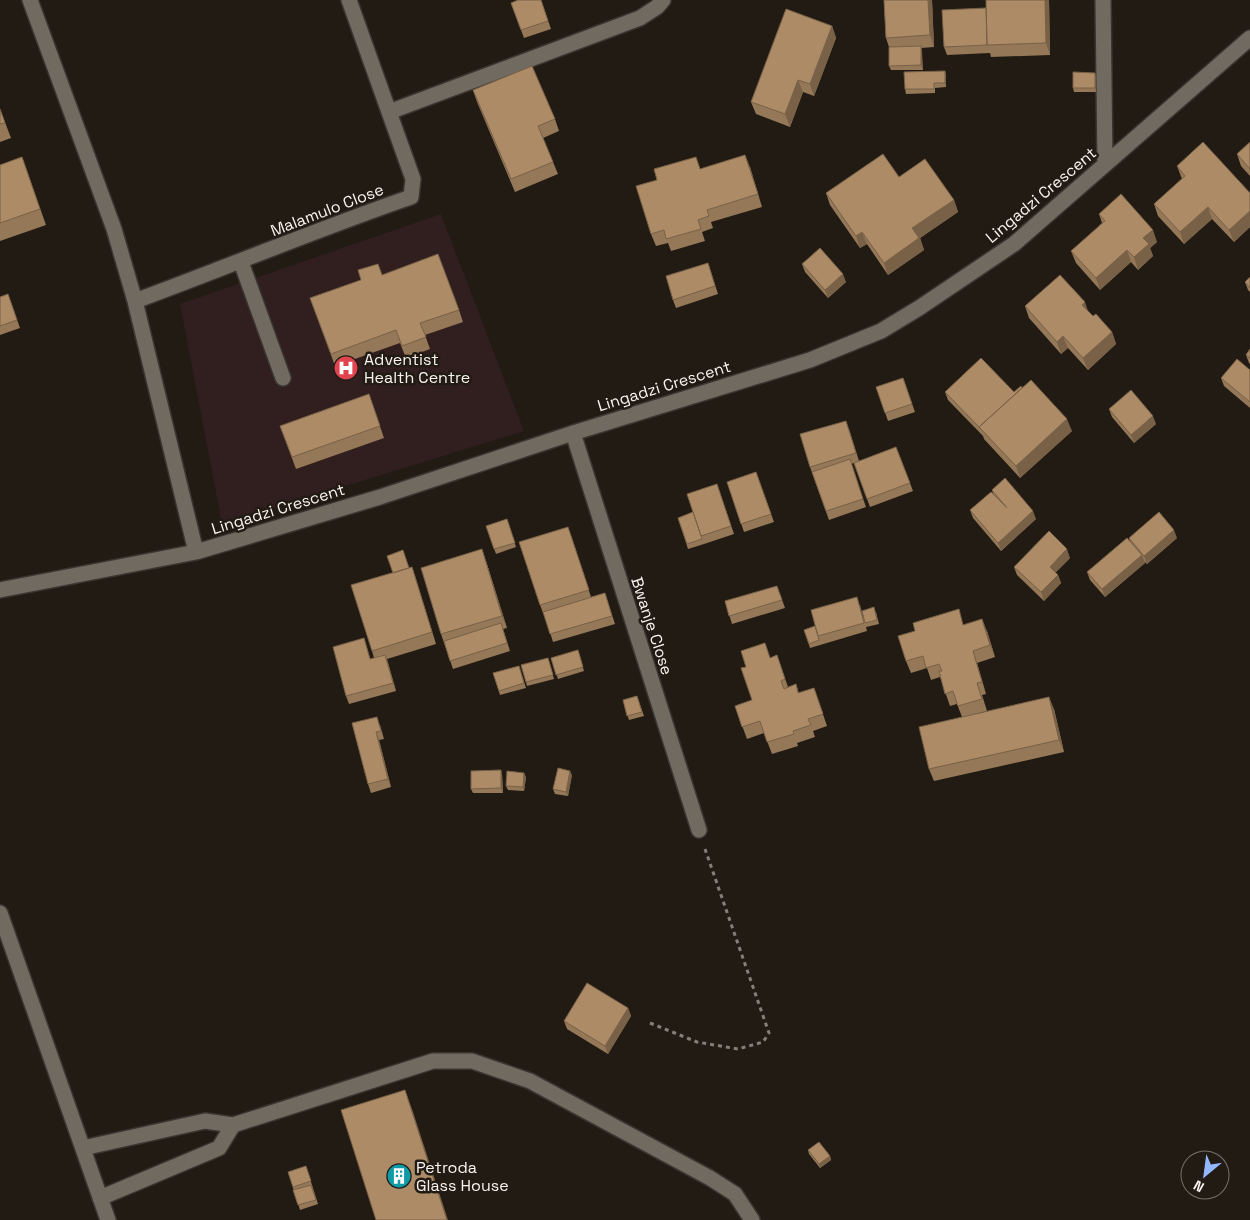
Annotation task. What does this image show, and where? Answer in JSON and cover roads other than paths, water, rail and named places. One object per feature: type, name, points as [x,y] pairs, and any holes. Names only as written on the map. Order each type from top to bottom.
[{"type":"street","points":[[30,0],[114,230],[135,302],[196,552]]},
{"type":"street","points":[[349,0],[389,112],[632,21],[657,7],[663,0]]},
{"type":"street","points":[[1103,0],[1105,164]]},
{"type":"street","name":"Lingadzi Crescent","points":[[0,590],[196,552],[380,497],[573,433],[810,360],[881,331],[919,308],[1014,244],[1250,38]]},
{"type":"street","name":"Malamulo Close","points":[[135,302],[241,262],[348,218],[411,197],[413,179],[389,112]]},
{"type":"street","points":[[241,262],[283,378]]},
{"type":"street","name":"Bwanje Close","points":[[573,433],[698,830]]},
{"type":"street","points":[[0,913],[108,1220]]},
{"type":"street","points":[[82,1148],[205,1121],[233,1125],[433,1061],[472,1061],[530,1080],[710,1178],[735,1194],[752,1220]]},
{"type":"street","points":[[100,1198],[219,1148],[233,1125]]},
{"type":"place","name":"Adventist Health Centre","points":[[346,368]]},
{"type":"place","name":"Petroda Glass House","points":[[399,1176]]}]
